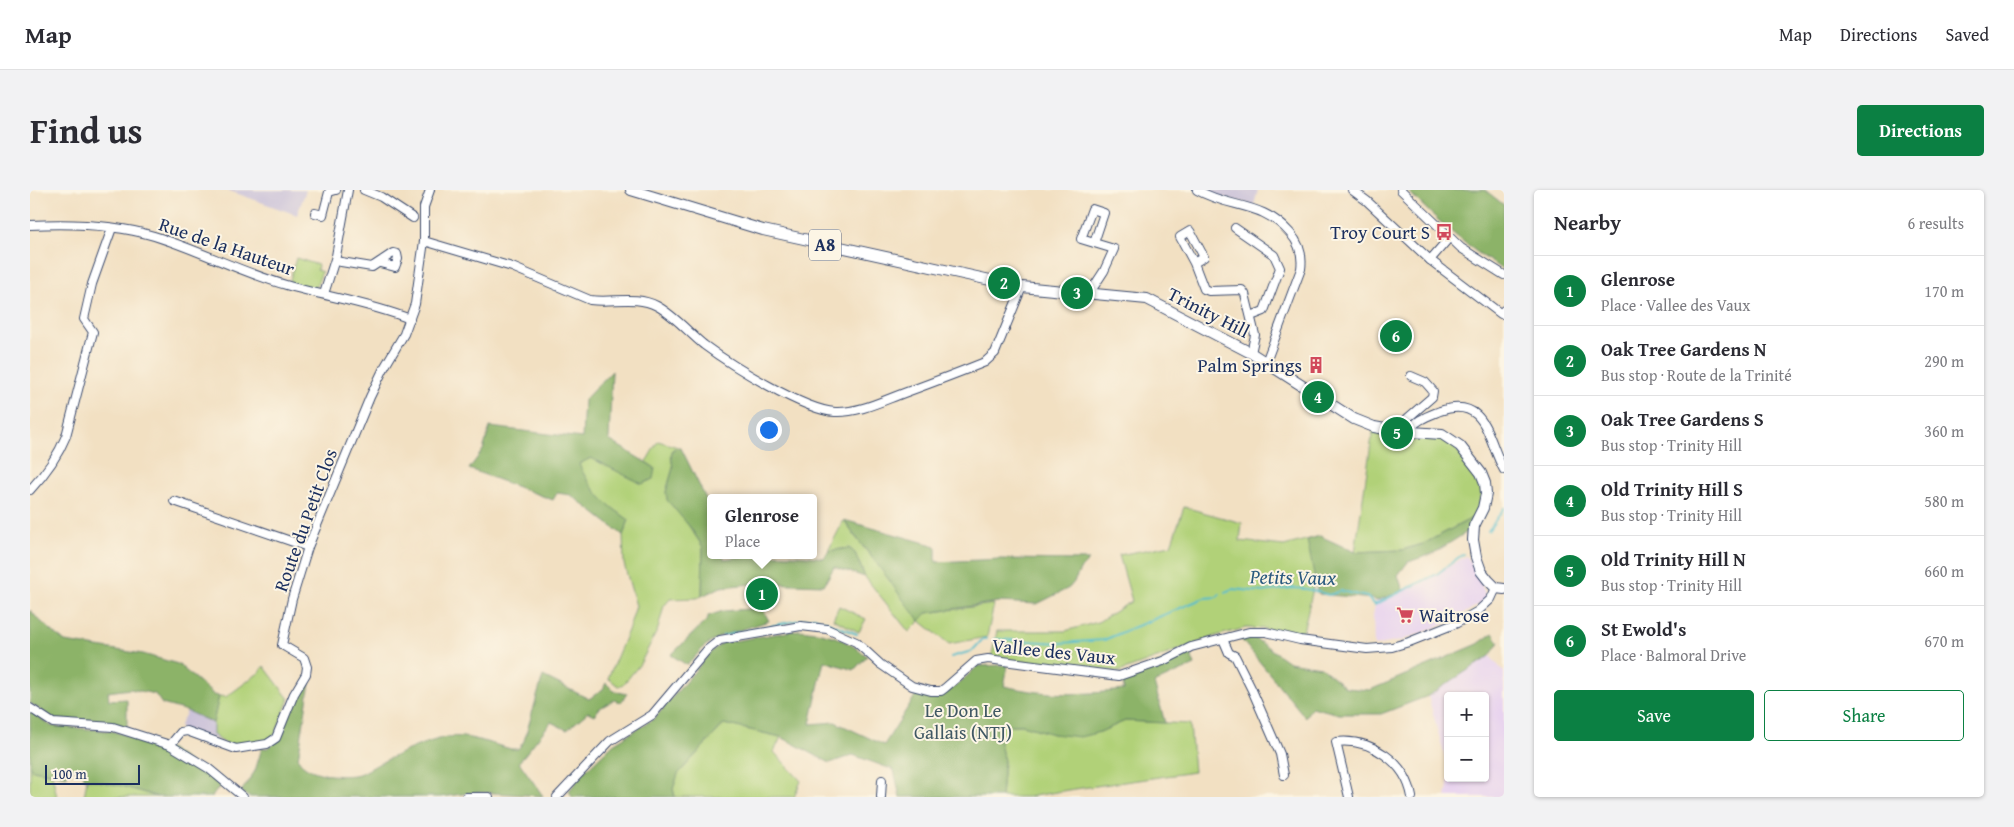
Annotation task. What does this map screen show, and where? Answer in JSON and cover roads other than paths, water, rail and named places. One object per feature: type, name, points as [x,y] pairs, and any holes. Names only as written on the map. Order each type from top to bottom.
[{"type":"main road","name":"A8","points":[[631,190],[763,230],[1022,287]]},
{"type":"main road","name":"Trinity Hill","points":[[1022,287],[1146,299],[1266,362],[1292,381],[1354,419],[1374,427],[1396,431],[1434,433],[1449,438],[1460,446],[1481,473],[1485,483],[1486,494],[1483,508],[1474,526],[1473,540],[1480,571],[1500,588]]},
{"type":"street","points":[[315,213],[323,215],[329,192],[336,190]]},
{"type":"street","points":[[324,294],[334,261],[348,190]]},
{"type":"street","points":[[364,190],[381,196],[413,218]]},
{"type":"street","name":"Route du Petit Clos","points":[[170,745],[182,732],[187,731],[236,749],[267,744],[276,738],[294,694],[306,674],[304,658],[285,647],[282,642],[292,598],[308,547],[370,397],[410,318],[415,304],[424,241],[424,207],[430,190]]},
{"type":"street","points":[[1197,190],[1207,196],[1269,214],[1284,227],[1300,248],[1301,269],[1266,362]]},
{"type":"street","points":[[1352,190],[1367,201],[1430,260],[1501,314],[1504,310]]},
{"type":"street","points":[[1401,190],[1461,248],[1504,275]]},
{"type":"street","name":"Rue de la Hauteur","points":[[30,225],[73,223],[154,236],[286,285],[387,310],[410,318]]},
{"type":"street","points":[[30,490],[39,481],[60,450],[66,436],[94,332],[84,319],[92,284],[112,228]]},
{"type":"street","points":[[1235,228],[1274,255],[1280,268],[1264,311],[1251,316]]},
{"type":"street","points":[[1430,260],[1449,238]]},
{"type":"street","points":[[424,241],[512,267],[590,300],[601,302],[626,299],[644,301],[658,307],[705,345],[765,383],[805,404],[834,412],[861,409],[985,362],[995,353],[1022,287]]},
{"type":"street","points":[[1090,294],[1104,271],[1114,249],[1094,244]]},
{"type":"street","points":[[334,261],[372,267],[380,264]]},
{"type":"street","points":[[1194,262],[1204,289],[1209,291],[1242,290],[1255,335],[1251,354]]},
{"type":"street","points":[[1396,431],[1402,423],[1432,397],[1433,391],[1426,382],[1411,376]]},
{"type":"street","points":[[1408,432],[1412,425],[1428,416],[1447,409],[1465,407],[1476,414],[1482,421],[1504,470]]},
{"type":"street","points":[[174,501],[308,547]]},
{"type":"street","name":"Vallee des Vaux","points":[[557,797],[610,741],[652,715],[707,650],[720,640],[801,626],[827,629],[856,642],[880,664],[912,686],[931,691],[941,691],[976,661],[988,659],[1119,676],[1163,661],[1191,647],[1249,632],[1266,632],[1300,640],[1366,649],[1392,647],[1457,623],[1492,599],[1500,588]]},
{"type":"street","points":[[1223,639],[1229,653],[1235,656],[1256,700],[1280,754],[1284,775]]},
{"type":"street","points":[[30,708],[53,723],[113,727],[170,745],[208,768],[243,797]]},
{"type":"street","points":[[1350,797],[1336,742],[1349,740],[1367,744],[1384,752],[1409,784],[1412,797]]},
{"type":"street","points":[[881,797],[882,780]]},
{"type":"street","points":[[466,797],[489,797]]},
{"type":"waterway","name":"Petits Vaux","points":[[1488,531],[1504,508]]},
{"type":"waterway","name":"Petits Vaux","points":[[1225,592],[1233,589],[1263,592],[1292,588],[1307,589],[1329,595],[1341,591],[1367,597],[1374,605],[1437,574],[1463,554]]},
{"type":"waterway","name":"Petits Vaux","points":[[994,639],[1061,643],[1104,640],[1204,598],[1217,597],[1220,594]]},
{"type":"waterway","name":"Petits Vaux","points":[[723,636],[814,617],[857,634]]},
{"type":"waterway","name":"Petits Vaux","points":[[951,657],[972,651],[983,639],[987,639]]},
{"type":"place","name":"Troy Court S","points":[[1444,232]]},
{"type":"place","name":"Oak Tree Gardens N","points":[[1004,283]]},
{"type":"place","name":"Oak Tree Gardens S","points":[[1077,293]]},
{"type":"place","name":"St Ewold's","points":[[1396,336]]},
{"type":"place","name":"Palm Springs","points":[[1316,365]]},
{"type":"place","name":"Old Trinity Hill S","points":[[1318,397]]},
{"type":"place","name":"Old Trinity Hill N","points":[[1397,433]]},
{"type":"place","name":"Glenrose","points":[[762,594]]},
{"type":"place","name":"Waitrose","points":[[1405,615]]},
{"type":"park label","name":"Le Don Le Gallais (NTJ)","points":[[963,721]]}]
